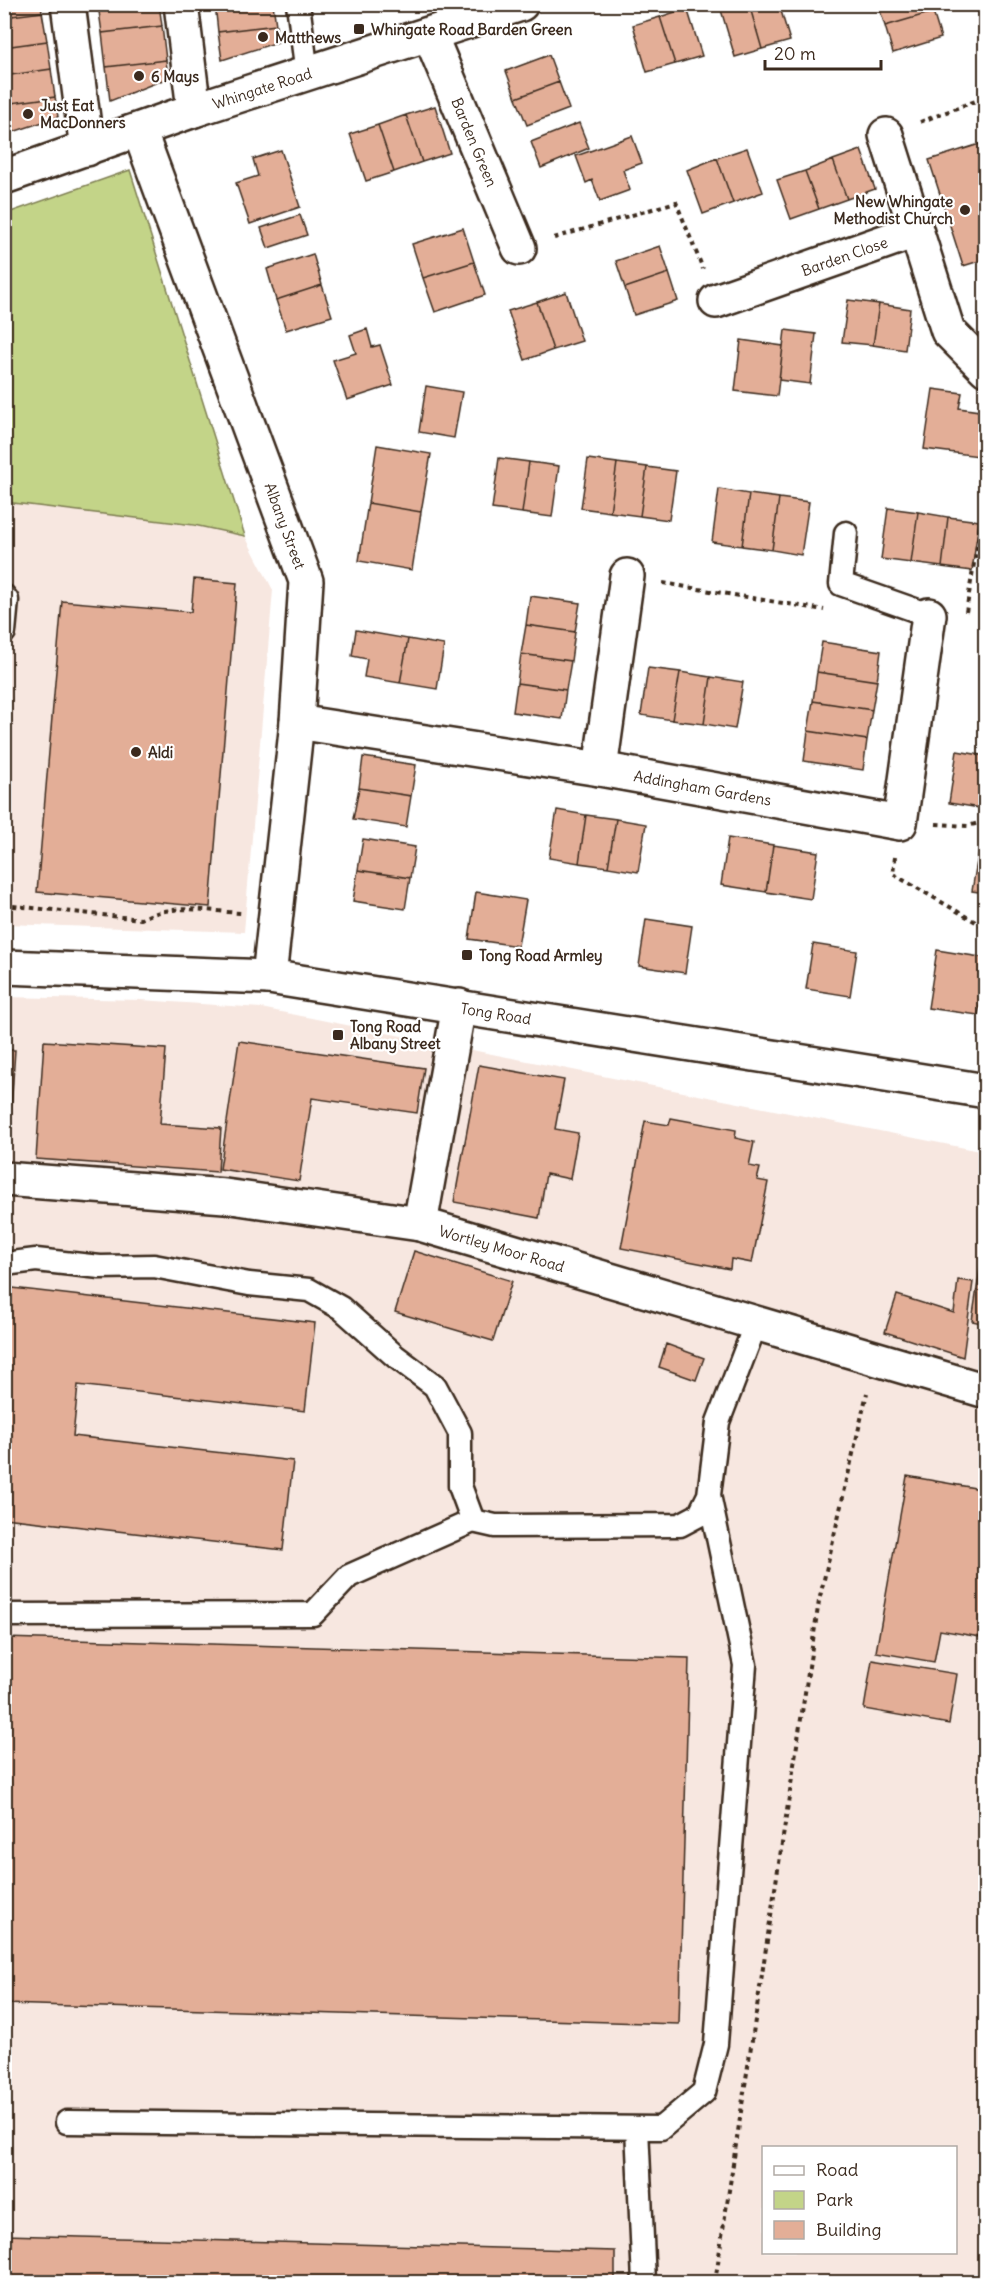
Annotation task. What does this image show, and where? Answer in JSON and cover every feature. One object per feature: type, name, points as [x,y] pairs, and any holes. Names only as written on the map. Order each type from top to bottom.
[{"type":"street","points":[[68,4],[87,149]]},
{"type":"street","points":[[182,4],[194,110]]},
{"type":"street","name":"Whingate Road","points":[[4,177],[194,110],[521,4]]},
{"type":"street","name":"Barden Green","points":[[430,35],[519,248]]},
{"type":"street","name":"Albany Street","points":[[140,130],[306,581],[297,722],[269,977]]},
{"type":"street","points":[[886,135],[948,331],[986,369]]},
{"type":"street","name":"Barden Close","points":[[716,301],[915,231]]},
{"type":"street","points":[[600,769],[627,576]]},
{"type":"street","points":[[900,823],[929,615]]},
{"type":"street","name":"Addingham Gardens","points":[[297,722],[600,769],[900,823]]},
{"type":"street","name":"Tong Road","points":[[4,968],[269,977],[986,1091]]},
{"type":"street","points":[[420,1224],[459,1006]]},
{"type":"street","name":"Wortley Moor Road","points":[[4,1179],[225,1196],[420,1224],[986,1391]]},
{"type":"lane","points":[[298,4],[307,74]]},
{"type":"lane","points":[[846,533],[841,584],[929,615]]},
{"type":"lane","points":[[4,596],[7,600],[4,633]]},
{"type":"lane","points":[[4,1264],[36,1260],[100,1267],[154,1266],[249,1284],[309,1290],[341,1308],[395,1356],[435,1386],[460,1433],[460,1486],[473,1521]]},
{"type":"lane","points":[[67,2122],[661,2128],[704,2092],[716,2044],[745,1665],[709,1495],[718,1422],[756,1323]]},
{"type":"lane","points":[[4,1615],[313,1614],[349,1576],[473,1521],[495,1526],[680,1525],[699,1515],[709,1495]]},
{"type":"lane","points":[[636,2127],[644,2283]]},
{"type":"path","points":[[886,135],[986,97]]},
{"type":"path","points":[[519,248],[676,202],[716,301]]},
{"type":"path","points":[[929,615],[966,617],[986,491]]},
{"type":"path","points":[[627,576],[823,610],[841,584]]},
{"type":"path","points":[[986,821],[968,826],[900,823],[893,874],[986,928]]},
{"type":"path","points":[[4,905],[141,919],[156,911],[181,909],[276,916]]},
{"type":"path","points":[[715,2283],[819,1600],[875,1358]]},
{"type":"shaded area","points":[[5,502],[194,525],[245,536],[273,590],[244,932],[5,924]]},
{"type":"shaded area","points":[[5,997],[141,1000],[261,1008],[985,1152],[985,2282],[5,2282]]},
{"type":"green space","points":[[130,170],[245,536],[194,525],[5,502],[5,214]]},
{"type":"building","points":[[4,4],[41,4],[42,12],[4,17]]},
{"type":"building","points":[[98,4],[159,4],[162,26],[102,33]]},
{"type":"building","points":[[215,4],[273,4],[276,25],[218,32]]},
{"type":"building","points":[[738,4],[749,4],[762,49],[735,57],[721,10]]},
{"type":"building","points":[[749,4],[779,4],[790,41],[762,49]]},
{"type":"building","points":[[878,4],[931,4],[933,12],[885,26]]},
{"type":"building","points":[[687,8],[702,56],[675,64],[660,17]]},
{"type":"building","points":[[42,12],[47,41],[4,47],[4,17]]},
{"type":"building","points":[[933,12],[941,38],[893,53],[885,26]]},
{"type":"building","points":[[660,17],[675,64],[647,72],[633,25]]},
{"type":"building","points":[[276,25],[278,42],[222,60],[218,32]]},
{"type":"building","points":[[162,26],[166,60],[106,67],[102,33]]},
{"type":"building","points":[[47,41],[51,69],[4,76],[4,47]]},
{"type":"building","points":[[549,55],[559,82],[516,98],[506,71]]},
{"type":"building","points":[[166,60],[168,78],[110,101],[106,67]]},
{"type":"building","points":[[51,69],[55,97],[4,104],[4,76]]},
{"type":"building","points":[[559,82],[569,109],[527,125],[516,98]]},
{"type":"building","points":[[55,97],[58,117],[4,135],[4,104]]},
{"type":"building","points":[[435,106],[450,153],[422,162],[406,115]]},
{"type":"building","points":[[406,115],[422,162],[394,172],[378,125]]},
{"type":"building","points":[[579,123],[589,148],[541,168],[531,142]]},
{"type":"building","points":[[378,125],[394,172],[366,181],[350,134]]},
{"type":"building","points":[[632,136],[642,163],[623,170],[630,190],[600,201],[592,180],[586,183],[576,156]]},
{"type":"building","name":"New Whingate Methodist Church","points":[[986,142],[986,259],[963,266],[929,160]]},
{"type":"building","points":[[747,148],[763,192],[733,203],[717,158]]},
{"type":"building","points":[[281,150],[300,207],[250,224],[236,183],[258,176],[253,159]]},
{"type":"building","points":[[861,150],[875,189],[847,199],[833,160]]},
{"type":"building","points":[[717,158],[733,203],[703,214],[687,170]]},
{"type":"building","points":[[833,160],[847,199],[819,209],[805,171]]},
{"type":"building","points":[[805,171],[819,209],[791,219],[777,180]]},
{"type":"building","points":[[300,215],[307,235],[268,248],[261,228]]},
{"type":"building","points":[[463,228],[474,262],[423,278],[412,244]]},
{"type":"building","points":[[660,246],[669,273],[625,288],[616,261]]},
{"type":"building","points":[[313,254],[322,285],[276,300],[267,269]]},
{"type":"building","points":[[474,262],[485,295],[435,312],[423,278]]},
{"type":"building","points":[[669,273],[678,301],[634,315],[625,288]]},
{"type":"building","points":[[322,285],[332,316],[286,330],[276,300]]},
{"type":"building","points":[[566,292],[582,341],[553,350],[537,302]]},
{"type":"building","points":[[848,300],[879,304],[873,345],[842,342]]},
{"type":"building","points":[[537,302],[553,350],[525,360],[508,311]]},
{"type":"building","points":[[879,304],[910,309],[905,350],[873,345]]},
{"type":"building","points":[[367,329],[372,347],[380,345],[393,385],[347,400],[333,360],[356,353],[350,335]]},
{"type":"building","points":[[785,330],[816,334],[810,384],[779,380]]},
{"type":"building","points":[[741,340],[783,346],[777,396],[735,391]]},
{"type":"building","points":[[426,386],[462,392],[454,438],[419,432]]},
{"type":"building","points":[[933,389],[962,393],[959,408],[986,412],[979,456],[924,449]]},
{"type":"building","points":[[377,445],[431,454],[421,512],[368,503]]},
{"type":"building","points":[[499,458],[529,462],[522,513],[492,509]]},
{"type":"building","points":[[588,459],[617,463],[610,512],[581,508]]},
{"type":"building","points":[[529,462],[559,466],[552,517],[522,513]]},
{"type":"building","points":[[617,463],[647,467],[640,516],[610,512]]},
{"type":"building","points":[[647,467],[676,471],[669,520],[640,516]]},
{"type":"building","points":[[719,489],[749,494],[742,546],[712,542]]},
{"type":"building","points":[[749,494],[779,498],[772,550],[742,546]]},
{"type":"building","points":[[779,498],[809,502],[801,555],[772,550]]},
{"type":"building","points":[[368,503],[421,512],[412,570],[359,561]]},
{"type":"building","points":[[888,508],[918,512],[911,563],[881,559]]},
{"type":"building","points":[[918,512],[948,517],[942,567],[911,563]]},
{"type":"building","points":[[948,517],[979,521],[972,571],[942,567]]},
{"type":"building","name":"Aldi","points":[[194,579],[237,583],[210,907],[37,892],[62,601],[191,612]]},
{"type":"building","points":[[530,596],[580,603],[575,632],[526,625]]},
{"type":"building","points":[[526,625],[575,632],[571,661],[521,654]]},
{"type":"building","points":[[356,630],[408,639],[400,683],[364,677],[367,659],[352,656]]},
{"type":"building","points":[[408,639],[444,645],[437,689],[400,683]]},
{"type":"building","points":[[822,642],[881,651],[877,681],[817,672]]},
{"type":"building","points":[[521,654],[571,661],[566,690],[517,683]]},
{"type":"building","points":[[648,668],[680,672],[672,720],[641,715]]},
{"type":"building","points":[[680,672],[711,677],[704,724],[672,720]]},
{"type":"building","points":[[817,672],[877,681],[872,710],[813,701]]},
{"type":"building","points":[[711,677],[743,682],[735,729],[704,724]]},
{"type":"building","points":[[517,683],[566,690],[562,719],[513,712]]},
{"type":"building","points":[[813,701],[872,710],[867,740],[808,731]]},
{"type":"building","points":[[808,731],[867,740],[863,770],[804,761]]},
{"type":"building","points":[[957,751],[986,756],[986,809],[949,803]]},
{"type":"building","points":[[363,757],[416,765],[411,796],[359,788]]},
{"type":"building","points":[[359,788],[411,796],[406,827],[353,819]]},
{"type":"building","points":[[557,810],[586,815],[579,863],[549,858]]},
{"type":"building","points":[[586,815],[616,819],[608,867],[579,863]]},
{"type":"building","points":[[616,819],[646,824],[638,872],[608,867]]},
{"type":"building","points":[[728,838],[773,845],[766,892],[721,885]]},
{"type":"building","points":[[363,839],[415,847],[410,878],[358,870]]},
{"type":"building","points":[[773,845],[818,852],[811,899],[766,892]]},
{"type":"building","points":[[979,849],[986,850],[986,893],[972,891]]},
{"type":"building","points":[[358,870],[410,878],[405,909],[353,901]]},
{"type":"building","points":[[476,892],[526,900],[518,946],[469,939]]},
{"type":"building","points":[[646,919],[692,926],[685,973],[639,966]]},
{"type":"building","points":[[813,944],[857,951],[850,996],[806,989]]},
{"type":"building","points":[[937,950],[986,958],[986,971],[978,1015],[928,1008]]},
{"type":"building","points":[[44,1041],[166,1049],[160,1124],[221,1128],[218,1172],[36,1159]]},
{"type":"building","points":[[239,1041],[424,1068],[417,1113],[312,1098],[299,1181],[220,1169]]},
{"type":"building","points":[[4,1050],[15,1050],[8,1156],[4,1156]]},
{"type":"building","points":[[479,1065],[564,1080],[555,1129],[578,1133],[570,1179],[546,1174],[539,1218],[454,1202]]},
{"type":"building","points":[[671,1118],[736,1130],[735,1138],[754,1142],[749,1166],[760,1168],[757,1180],[768,1182],[752,1263],[731,1259],[730,1269],[621,1248],[645,1121],[669,1125]]},
{"type":"building","points":[[984,1243],[986,1243],[986,1324],[972,1321]]},
{"type":"building","points":[[414,1251],[512,1281],[493,1341],[395,1312]]},
{"type":"building","points":[[958,1280],[973,1282],[963,1357],[885,1332],[897,1295],[954,1313]]},
{"type":"building","points":[[4,1287],[315,1323],[305,1411],[78,1385],[73,1436],[293,1461],[283,1550],[4,1518]]},
{"type":"building","points":[[666,1344],[704,1358],[696,1380],[659,1367]]},
{"type":"building","points":[[907,1476],[986,1490],[986,1638],[940,1630],[934,1662],[876,1652]]},
{"type":"building","points":[[4,1638],[689,1658],[679,2024],[4,2004]]},
{"type":"building","points":[[872,1660],[957,1674],[949,1724],[864,1709]]},
{"type":"building","points":[[4,2235],[615,2251],[615,2282],[4,2282]]},
{"type":"place","name":"Whingate Road Barden Green","points":[[359,29]]},
{"type":"place","name":"Matthews","points":[[263,37]]},
{"type":"place","name":"6 Mays","points":[[139,76]]},
{"type":"place","name":"Just Eat MacDonners","points":[[28,114]]},
{"type":"place","name":"New Whingate Methodist Church","points":[[965,210]]},
{"type":"place","name":"Aldi","points":[[136,752]]},
{"type":"place","name":"Tong Road Armley","points":[[467,955]]},
{"type":"place","name":"Tong Road Albany Street","points":[[338,1035]]}]
